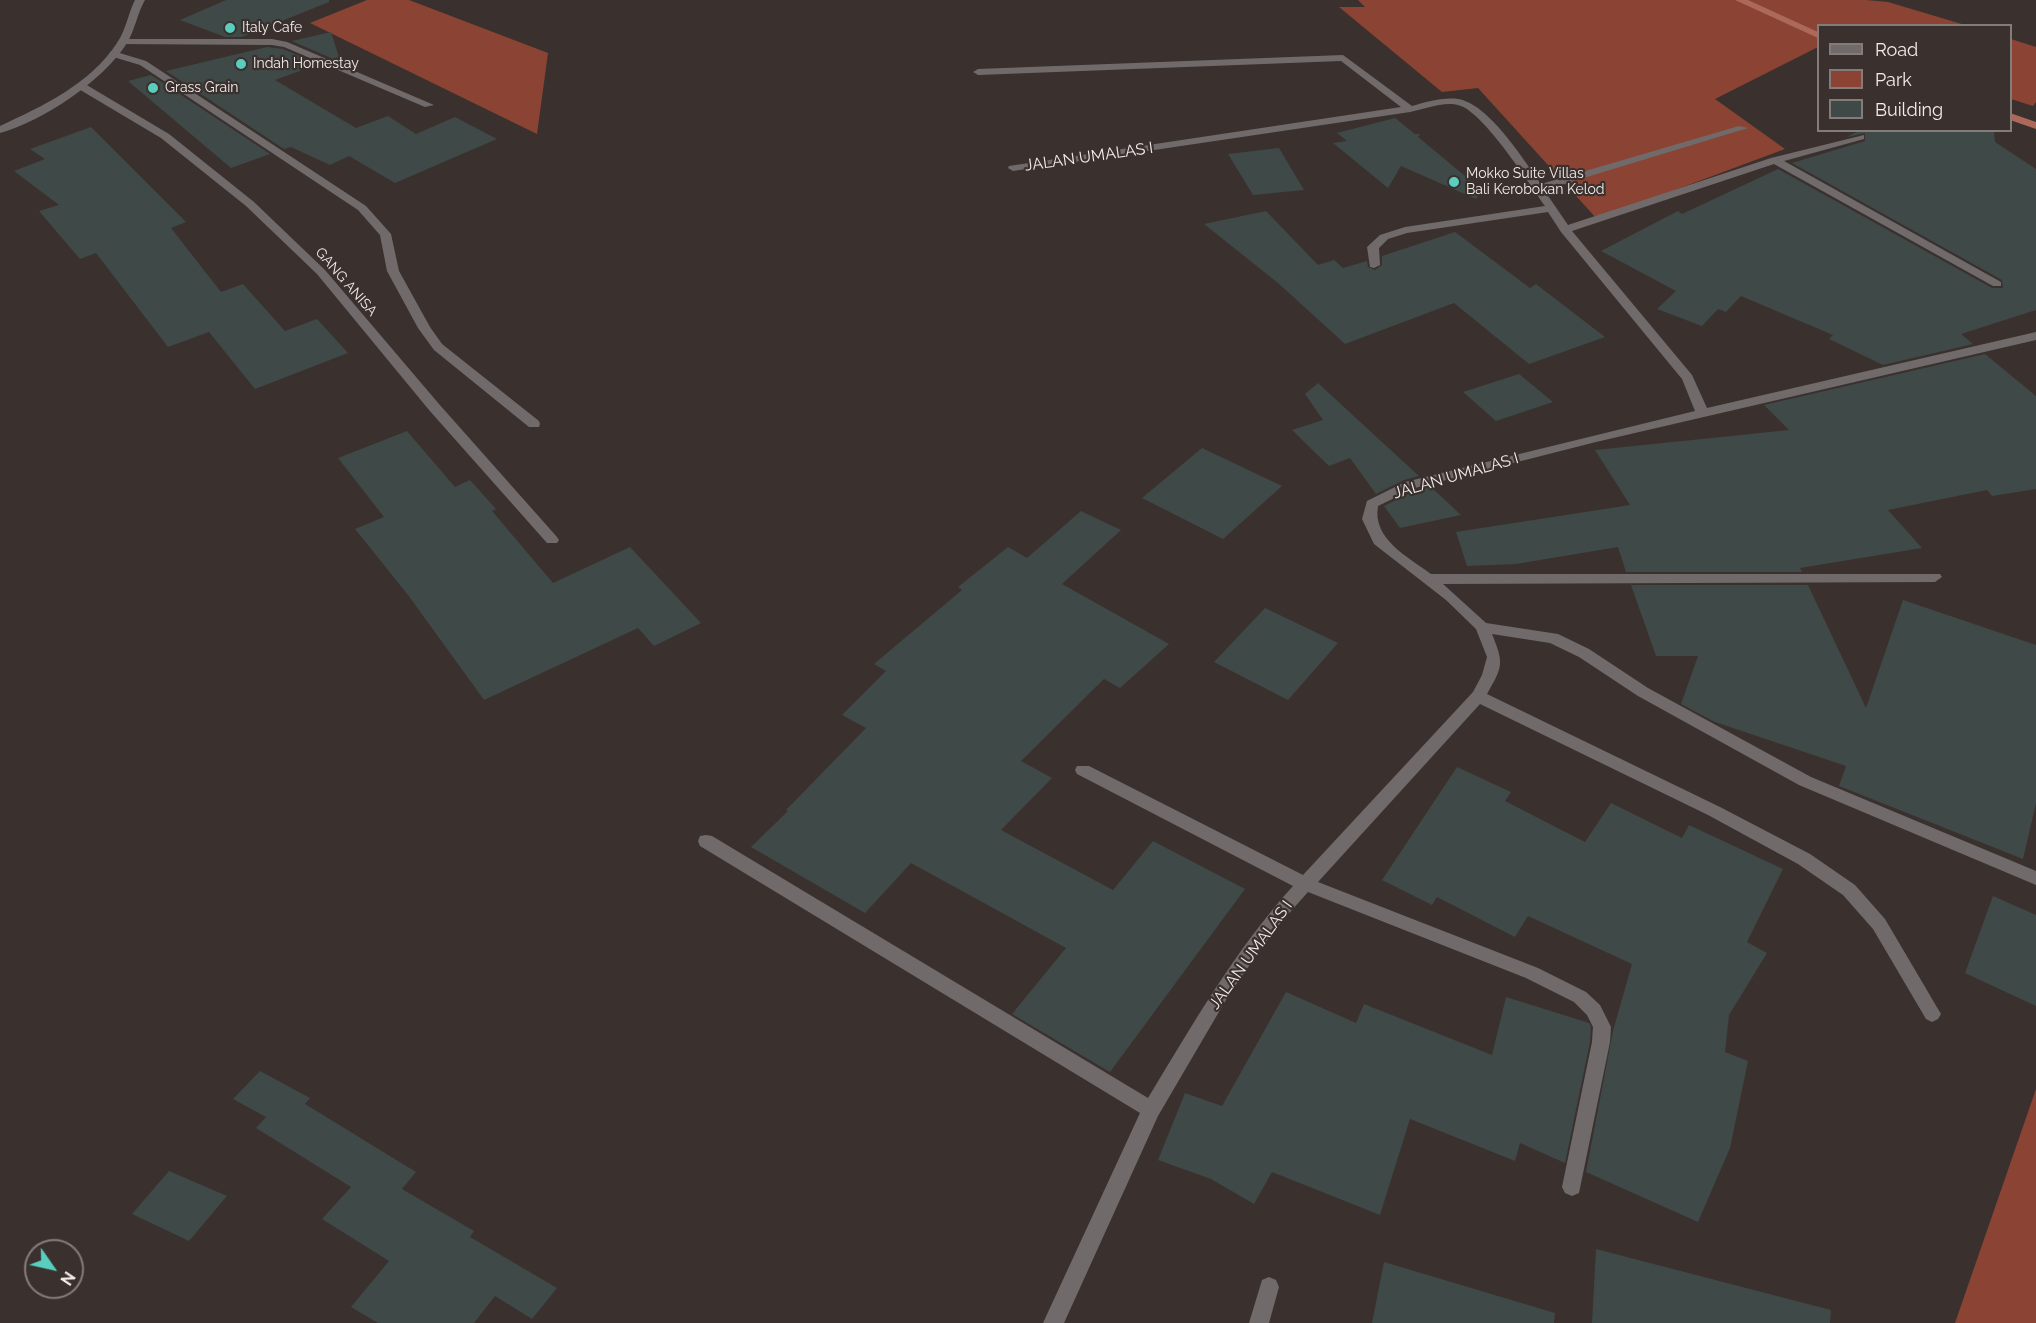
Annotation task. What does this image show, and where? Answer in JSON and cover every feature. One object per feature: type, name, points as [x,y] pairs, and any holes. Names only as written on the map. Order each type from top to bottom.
[{"type":"street","points":[[0,130],[49,106],[81,86],[122,42],[140,0]]},
{"type":"street","points":[[122,42],[279,44],[297,49],[429,105]]},
{"type":"street","points":[[113,54],[143,63],[362,208],[385,234],[393,271],[424,328],[438,347],[534,424]]},
{"type":"street","points":[[978,72],[1343,58],[1410,109]]},
{"type":"street","name":"GANG ANISA","points":[[81,86],[165,136],[258,211],[321,272],[434,407],[552,540]]},
{"type":"street","name":"JALAN UMALAS I","points":[[1013,168],[1452,101],[1474,108],[1539,188],[1565,230],[1688,378],[1702,412],[1410,485],[1372,504],[1369,519],[1379,541],[1451,597],[1482,627],[1494,657],[1490,675],[1478,696],[1269,924],[1224,988],[1150,1110],[1053,1323]]},
{"type":"street","points":[[1539,188],[1743,128]]},
{"type":"street","points":[[1565,230],[1775,160],[1860,137]]},
{"type":"street","points":[[1775,160],[1998,284]]},
{"type":"street","points":[[1374,265],[1373,247],[1384,237],[1405,230],[1553,208]]},
{"type":"street","points":[[1702,412],[2036,336]]},
{"type":"street","points":[[1428,579],[1935,577]]},
{"type":"street","points":[[1482,627],[1553,638],[1584,653],[1643,692],[1805,781],[2036,878]]},
{"type":"street","points":[[1478,696],[1714,811],[1804,859],[1849,890],[1879,924],[1932,1014]]},
{"type":"street","points":[[1083,770],[1305,884],[1532,973],[1580,998],[1594,1010],[1602,1027],[1572,1187]]},
{"type":"street","points":[[706,841],[1150,1110]]},
{"type":"street","points":[[1259,1323],[1269,1287]]},
{"type":"green space","points":[[367,0],[409,0],[548,53],[537,134],[310,23]]},
{"type":"green space","points":[[1358,0],[1866,0],[1888,2],[1962,24],[1817,24],[1817,48],[1715,99],[1785,149],[1597,219],[1478,88],[1442,92],[1339,7],[1365,7]]},
{"type":"green space","points":[[2012,39],[2036,47],[2036,102],[2033,106],[2012,99]]},
{"type":"green space","points":[[2036,1089],[2036,1323],[1955,1323]]},
{"type":"building","points":[[226,0],[329,0],[329,2],[242,37],[225,37],[180,20]]},
{"type":"building","points":[[331,32],[339,57],[333,59],[292,41]]},
{"type":"building","points":[[267,47],[283,49],[319,64],[275,80],[356,128],[388,116],[416,134],[455,117],[497,139],[395,183],[349,156],[330,165],[291,147],[284,149],[166,71]]},
{"type":"building","points":[[151,75],[270,154],[231,168],[128,81]]},
{"type":"building","points":[[1395,118],[1415,134],[1420,134],[1418,137],[1482,190],[1476,199],[1401,166],[1388,188],[1333,143],[1347,141],[1337,133]]},
{"type":"building","points":[[91,127],[186,222],[171,228],[221,292],[243,284],[285,331],[317,319],[348,353],[255,389],[209,332],[168,347],[96,253],[80,259],[39,211],[59,205],[14,171],[45,159],[30,149]]},
{"type":"building","points":[[1856,132],[1994,132],[1995,142],[2036,169],[2036,310],[1961,334],[1973,344],[1883,365],[1829,339],[1833,335],[1741,296],[1726,312],[1718,309],[1702,326],[1657,309],[1676,291],[1601,251],[1678,211],[1682,214],[1778,169],[1992,288],[2003,288],[2002,280],[1792,163],[1865,141],[1865,133],[1847,137]]},
{"type":"building","points":[[1279,148],[1304,190],[1253,195],[1228,154]]},
{"type":"building","points":[[1266,211],[1318,265],[1334,260],[1343,268],[1367,261],[1368,267],[1375,270],[1382,265],[1382,256],[1455,232],[1530,288],[1536,284],[1605,337],[1529,364],[1454,303],[1345,344],[1278,283],[1204,224]]},
{"type":"building","points":[[1985,354],[2036,396],[2036,489],[1992,496],[1987,490],[1888,510],[1922,548],[1800,568],[1802,572],[1626,572],[1618,547],[1516,564],[1467,566],[1456,532],[1630,505],[1595,450],[1789,430],[1764,405]]},
{"type":"building","points":[[1519,374],[1553,402],[1496,421],[1463,392]]},
{"type":"building","points":[[1318,383],[1419,476],[1404,480],[1376,494],[1350,458],[1329,466],[1292,430],[1323,420],[1305,394]]},
{"type":"building","points":[[407,431],[455,487],[470,480],[496,509],[492,511],[553,583],[630,547],[701,623],[654,646],[638,628],[484,700],[408,595],[355,529],[384,517],[338,458]]},
{"type":"building","points":[[1202,448],[1282,486],[1223,539],[1142,498]]},
{"type":"building","points":[[1430,486],[1461,515],[1400,528],[1384,506],[1416,490]]},
{"type":"building","points":[[1081,511],[1121,530],[1062,584],[1169,644],[1120,688],[1104,679],[1021,761],[1052,778],[1001,830],[1113,890],[1153,841],[1245,889],[1110,1072],[1012,1014],[1066,948],[911,863],[865,913],[751,847],[866,728],[842,715],[886,671],[874,664],[962,590],[958,587],[1008,547],[1027,558]]},
{"type":"building","points":[[1631,585],[1808,585],[1866,708],[1903,600],[2036,645],[2036,803],[2023,859],[1839,786],[1846,766],[1715,722],[1681,704],[1698,656],[1656,656]]},
{"type":"building","points":[[1265,608],[1338,643],[1288,700],[1214,662]]},
{"type":"building","points":[[1457,767],[1511,792],[1505,801],[1585,842],[1611,803],[1682,838],[1689,825],[1783,869],[1747,942],[1767,953],[1729,1015],[1725,1052],[1748,1061],[1730,1148],[1698,1222],[1586,1172],[1613,1031],[1632,964],[1528,916],[1515,937],[1437,897],[1432,905],[1382,880]]},
{"type":"building","points":[[1993,896],[2036,915],[2036,1006],[1965,973]]},
{"type":"building","points":[[1286,992],[1356,1023],[1364,1004],[1492,1055],[1506,997],[1589,1023],[1590,1042],[1565,1163],[1520,1143],[1515,1161],[1410,1119],[1380,1215],[1272,1172],[1254,1204],[1211,1179],[1158,1160],[1185,1093],[1222,1106]]},
{"type":"building","points":[[260,1071],[310,1098],[305,1104],[416,1172],[402,1189],[474,1231],[470,1237],[557,1288],[532,1319],[495,1296],[474,1323],[378,1323],[351,1307],[389,1261],[322,1219],[351,1187],[256,1128],[266,1117],[233,1099]]},
{"type":"building","points":[[169,1171],[227,1196],[189,1241],[132,1214]]},
{"type":"building","points":[[1596,1249],[1831,1310],[1830,1323],[1592,1323]]},
{"type":"building","points":[[1384,1262],[1555,1313],[1554,1323],[1372,1323]]},
{"type":"waterway","points":[[1740,0],[1817,35]]},
{"type":"waterway","points":[[2012,117],[2036,126]]},
{"type":"place","name":"Italy Cafe","points":[[230,28]]},
{"type":"place","name":"Indah Homestay","points":[[241,64]]},
{"type":"place","name":"Grass Grain","points":[[153,88]]},
{"type":"place","name":"Mokko Suite Villas Bali Kerobokan Kelod","points":[[1454,182]]}]
